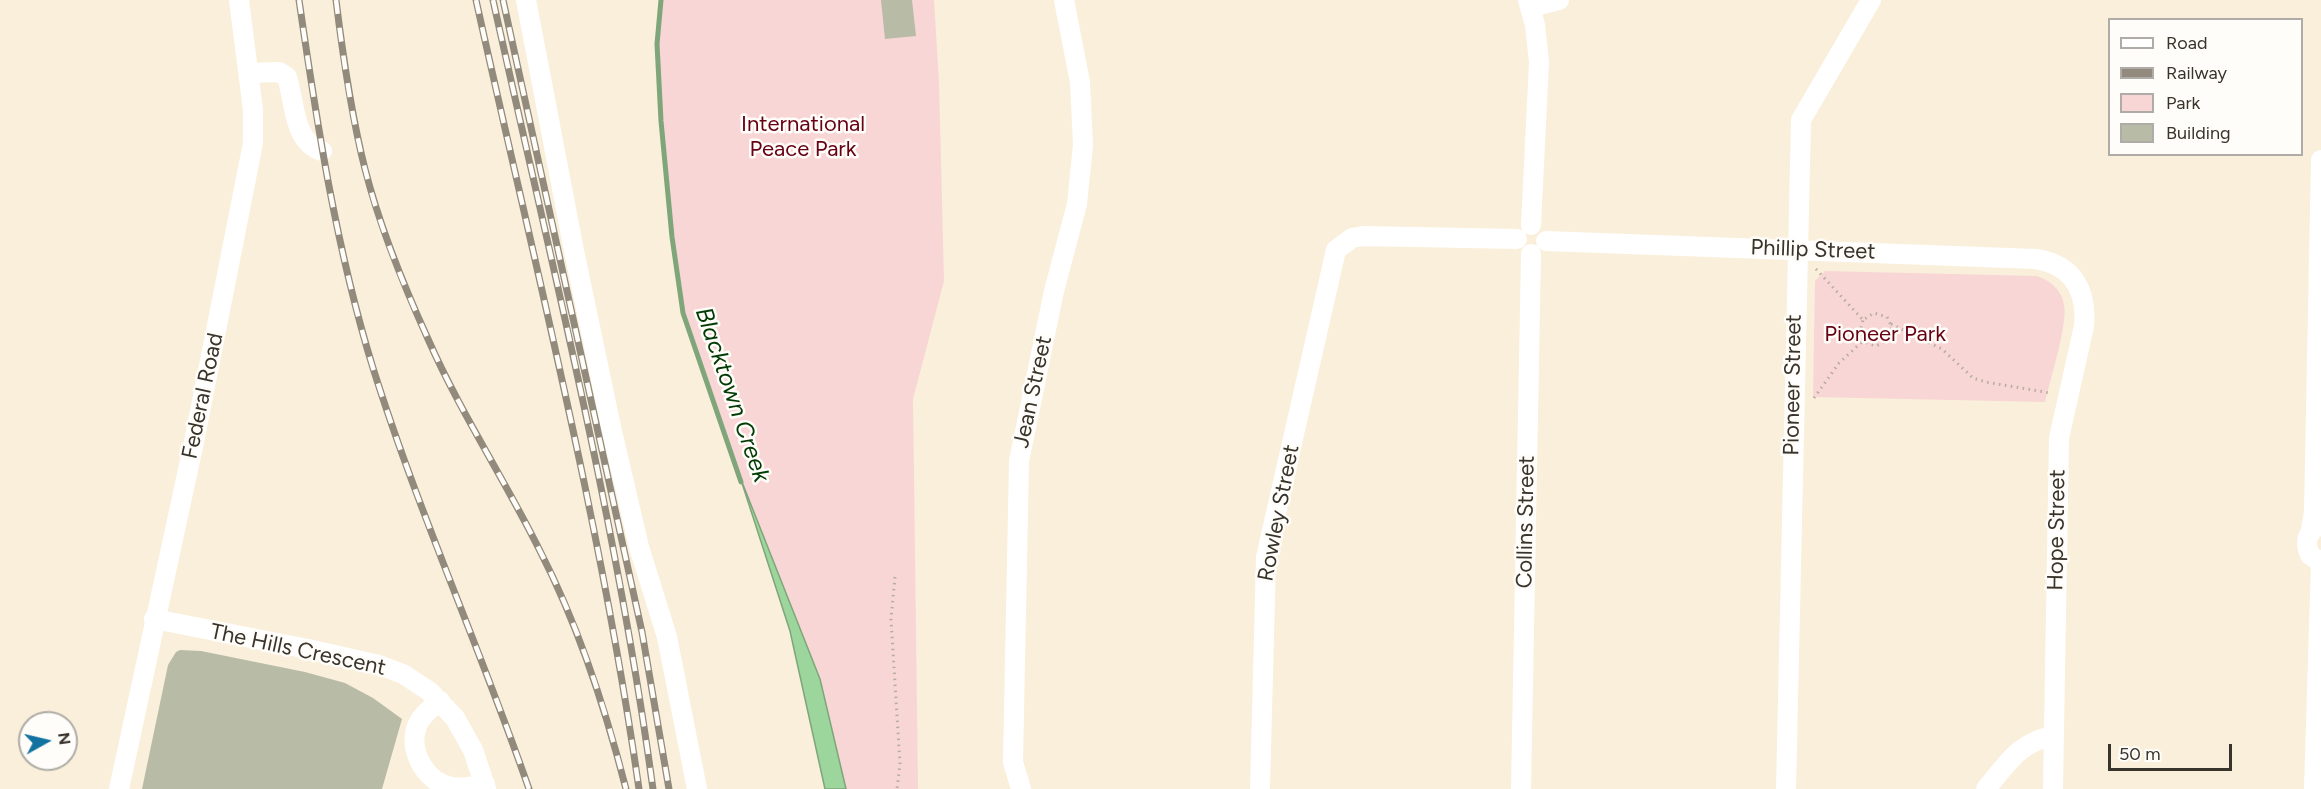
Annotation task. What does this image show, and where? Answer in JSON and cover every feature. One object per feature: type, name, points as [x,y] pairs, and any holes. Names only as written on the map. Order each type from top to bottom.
[{"type":"street","name":"Federal Road","points":[[119,789],[194,442],[253,143],[249,73],[239,0]]},
{"type":"street","points":[[526,0],[574,251],[611,427],[639,547],[667,637],[697,789]]},
{"type":"street","name":"Jean Street","points":[[1021,789],[1013,762],[1019,461],[1054,291],[1077,204],[1083,145],[1080,82],[1064,0]]},
{"type":"street","points":[[1531,225],[1539,62],[1529,3],[1558,0]]},
{"type":"street","name":"Pioneer Street","points":[[1786,789],[1796,249],[1801,120],[1871,0]]},
{"type":"street","points":[[249,73],[279,72],[287,77],[302,134],[309,144],[322,151]]},
{"type":"street","points":[[2314,789],[2321,562],[2310,555],[2306,542],[2316,528],[2314,512],[2321,160]]},
{"type":"street","points":[[1531,225],[1543,230],[1546,241],[1539,252],[1531,254],[1522,252],[1516,239],[1521,230],[1531,225]]},
{"type":"street","name":"Rowley Street","points":[[1260,789],[1266,557],[1336,250],[1352,238],[1363,236],[1516,239]]},
{"type":"street","name":"Phillip Street","points":[[1546,241],[2037,259],[2058,265],[2074,277]]},
{"type":"street","name":"Collins Street","points":[[1521,789],[1531,254]]},
{"type":"street","name":"Hope Street","points":[[2052,789],[2058,454],[2060,427],[2086,309],[2083,295],[2074,277]]},
{"type":"street","name":"The Hills Crescent","points":[[154,619],[380,665],[402,674],[440,700],[465,734],[486,786]]},
{"type":"street","points":[[440,700],[416,727],[414,741],[419,760],[428,773],[451,787],[486,786]]},
{"type":"street","points":[[1986,789],[2022,747],[2039,738],[2053,736]]},
{"type":"path","points":[[1796,249],[1863,320]]},
{"type":"path","points":[[1879,313],[1887,317],[1891,324],[1892,335],[1886,342],[1876,346],[1864,340],[1860,330],[1863,320],[1870,314],[1879,313]]},
{"type":"path","points":[[1891,324],[1942,349],[1973,378],[2067,395]]},
{"type":"path","points":[[1810,401],[1839,363],[1864,340]]},
{"type":"path","points":[[895,577],[891,619],[900,764],[897,789]]},
{"type":"green space","name":"International Peace Park","points":[[661,0],[934,0],[939,82],[944,281],[913,399],[918,789],[846,789],[820,679],[740,477],[683,313],[672,237],[657,44]]},
{"type":"green space","name":"Pioneer Park","points":[[1825,271],[2036,276],[2046,280],[2061,295],[2065,314],[2045,402],[1813,397],[1815,281]]},
{"type":"shaded area","points":[[740,477],[820,679],[846,789],[825,789],[790,631]]},
{"type":"building","points":[[881,0],[912,0],[916,36],[885,39]]},
{"type":"building","points":[[180,650],[201,651],[305,672],[345,683],[373,698],[402,719],[382,789],[142,789],[168,665],[176,652]]},
{"type":"waterway","name":"Blacktown Creek","points":[[661,0],[657,44],[661,121],[672,237],[683,313],[741,482]]},
{"type":"railway","points":[[299,0],[338,232],[373,368],[409,474],[529,789]]},
{"type":"railway","points":[[336,0],[360,148],[371,191],[393,255],[441,366],[526,524],[567,609],[600,698],[626,789]]},
{"type":"railway","points":[[476,0],[586,492],[606,590],[639,789]]},
{"type":"railway","points":[[493,0],[602,492],[621,590],[653,789]]},
{"type":"railway","points":[[503,0],[642,632],[669,789]]}]
